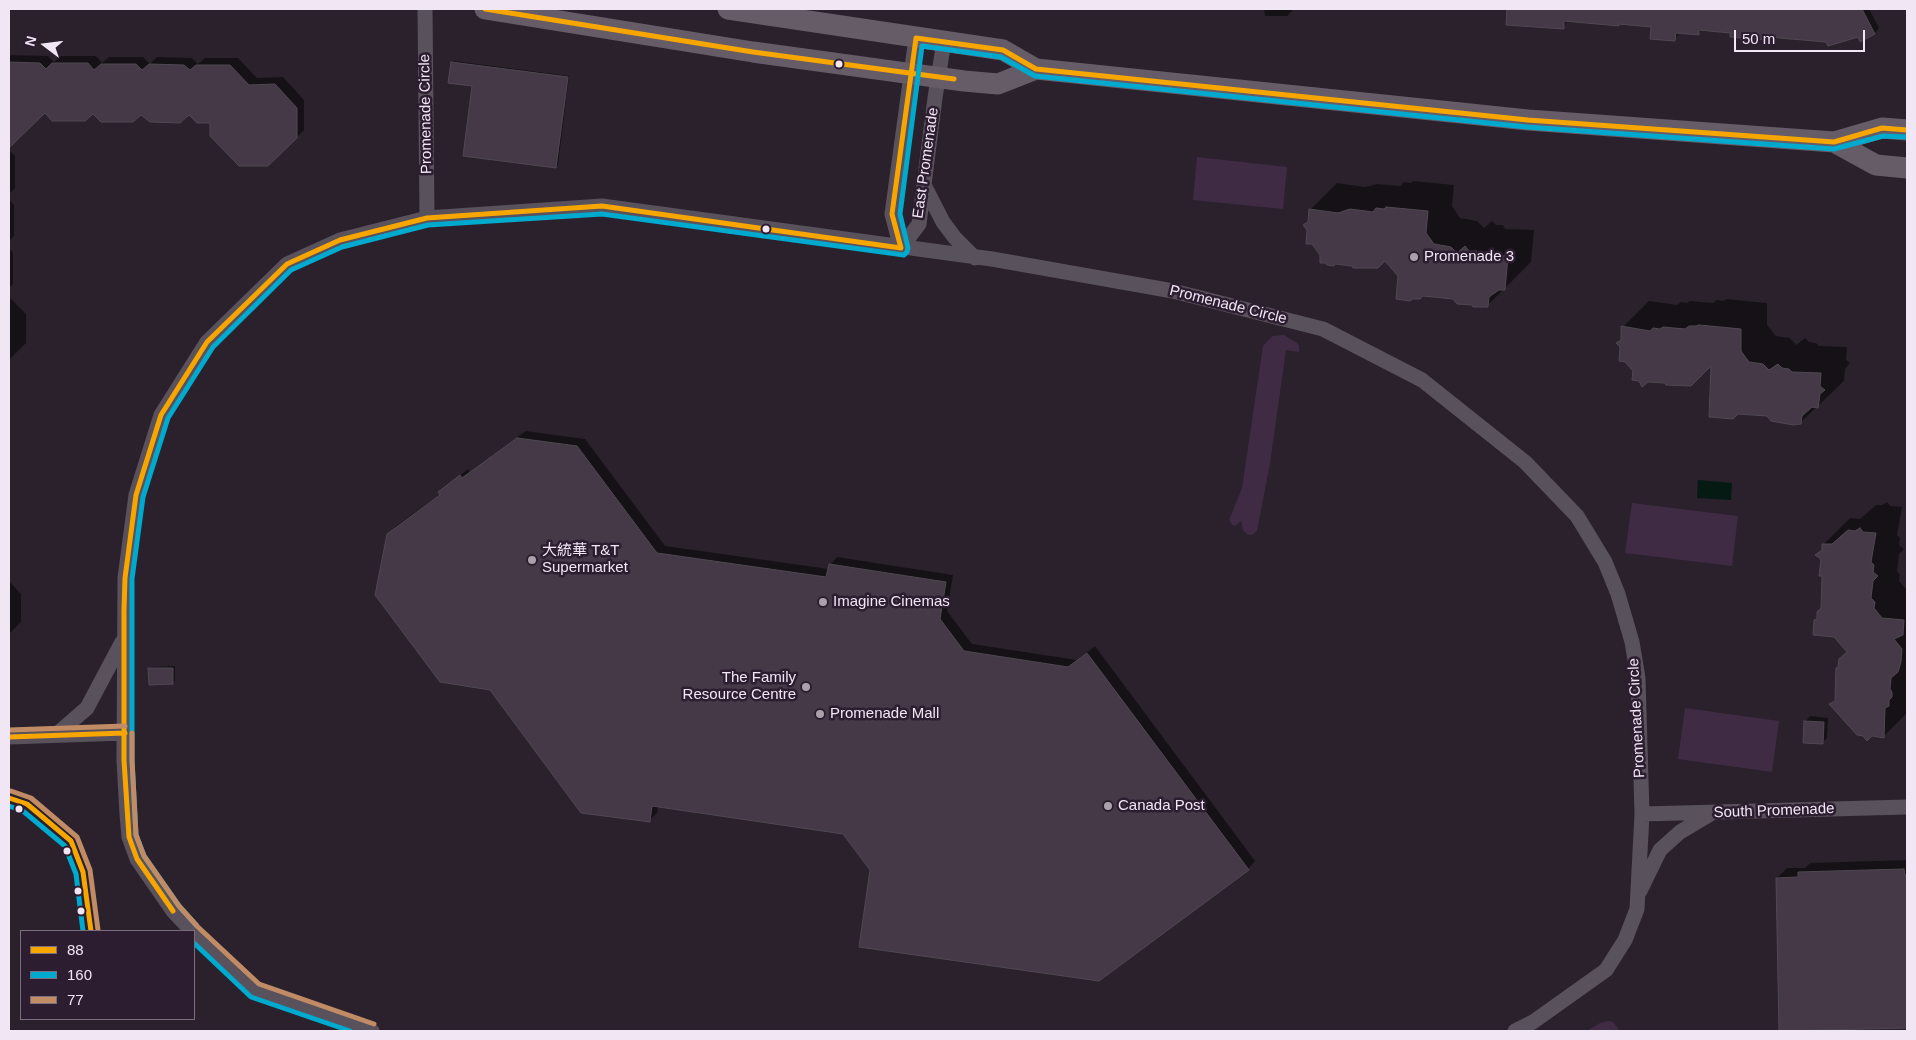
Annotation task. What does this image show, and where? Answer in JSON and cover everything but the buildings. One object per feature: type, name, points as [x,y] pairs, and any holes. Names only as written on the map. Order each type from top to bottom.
[{"type":"main road","points":[[485,9],[753,52],[938,78],[998,84],[1036,68]]},
{"type":"main road","points":[[728,9],[1003,50],[1036,68],[1528,120],[1834,142],[1882,128],[1907,130]]},
{"type":"main road","points":[[1834,142],[1876,165],[1907,168]]},
{"type":"street","name":"Promenade Circle","points":[[425,9],[427,218]]},
{"type":"street","name":"East Promenade","points":[[901,248],[892,214],[916,38]]},
{"type":"street","name":"East Promenade","points":[[901,248],[919,224],[944,41]]},
{"type":"street","points":[[924,185],[943,222],[955,238],[975,258]]},
{"type":"street","name":"Promenade Circle","points":[[191,930],[173,911],[137,859],[130,837],[127,814],[124,760],[126,578],[136,496],[161,416],[207,342],[287,264],[340,240],[427,218],[602,206],[975,258],[1173,291],[1323,329],[1422,380],[1525,462],[1577,516],[1605,562],[1618,594],[1632,642],[1638,678],[1642,814],[1637,909],[1626,940],[1606,970],[1533,1022],[1515,1031]]},
{"type":"street","points":[[57,734],[87,708],[124,638]]},
{"type":"street","points":[[9,737],[124,733]]},
{"type":"street","name":"South Promenade","points":[[1642,814],[1907,807]]},
{"type":"street","name":"Promenade Circle","points":[[1638,897],[1660,850],[1680,832],[1713,812]]},
{"type":"street","name":"Promenade Circle","points":[[195,934],[255,991],[372,1031]]},
{"type":"shaded area","points":[[1197,157],[1287,167],[1283,209],[1193,200]]},
{"type":"shaded area","points":[[1284,335],[1297,343],[1299,352],[1286,350],[1270,463],[1257,531],[1252,535],[1247,534],[1243,530],[1241,521],[1235,526],[1229,520],[1242,488],[1263,346],[1273,336]]},
{"type":"shaded area","points":[[1698,480],[1732,483],[1731,500],[1697,498]]},
{"type":"shaded area","points":[[1632,503],[1738,516],[1732,566],[1625,553]]},
{"type":"shaded area","points":[[1685,708],[1779,721],[1772,772],[1678,759]]},
{"type":"shaded area","points":[[1613,1022],[1618,1031],[1587,1031],[1600,1023]]},
{"type":"transit line","name":"88","points":[[485,9],[753,52],[954,79]]},
{"type":"transit line","name":"88","points":[[173,911],[137,859],[129,837],[124,760],[124,610],[125,578],[136,495],[161,415],[207,342],[287,264],[340,240],[427,218],[602,206],[901,248],[892,214],[916,38],[1003,50],[1036,69],[1528,120],[1834,142],[1882,128],[1907,130]]},
{"type":"transit line","name":"160","points":[[197,926],[179,906],[144,856],[136,835],[132,760],[132,579],[143,497],[168,418],[213,347],[291,270],[342,247],[428,225],[602,214],[904,255],[908,248],[900,214],[922,46],[1001,57],[1035,76],[1527,127],[1834,149],[1883,136],[1906,137]]},
{"type":"transit line","name":"77","points":[[9,730],[125,726]]},
{"type":"transit line","name":"88","points":[[9,737],[125,733]]},
{"type":"transit line","name":"77","points":[[132,733],[136,835],[144,856],[179,906],[197,926]]},
{"type":"transit line","name":"77","points":[[11,791],[31,798],[77,837],[90,870],[98,930]]},
{"type":"transit line","name":"88","points":[[9,798],[27,804],[71,841],[83,872],[91,930]]},
{"type":"transit line","name":"160","points":[[9,806],[23,811],[65,846],[76,874],[83,930]]},
{"type":"transit line","name":"77","points":[[199,928],[259,984],[374,1024]]},
{"type":"transit line","name":"160","points":[[195,944],[251,997],[350,1031]]},
{"type":"place","name":"Promenade 3","points":[[1414,257]]},
{"type":"place","name":"大統華 T&T Supermarket","points":[[532,560]]},
{"type":"place","name":"Imagine Cinemas","points":[[823,602]]},
{"type":"place","name":"The Family Resource Centre","points":[[806,687]]},
{"type":"place","name":"Promenade Mall","points":[[820,714]]},
{"type":"place","name":"Canada Post","points":[[1108,806]]}]
